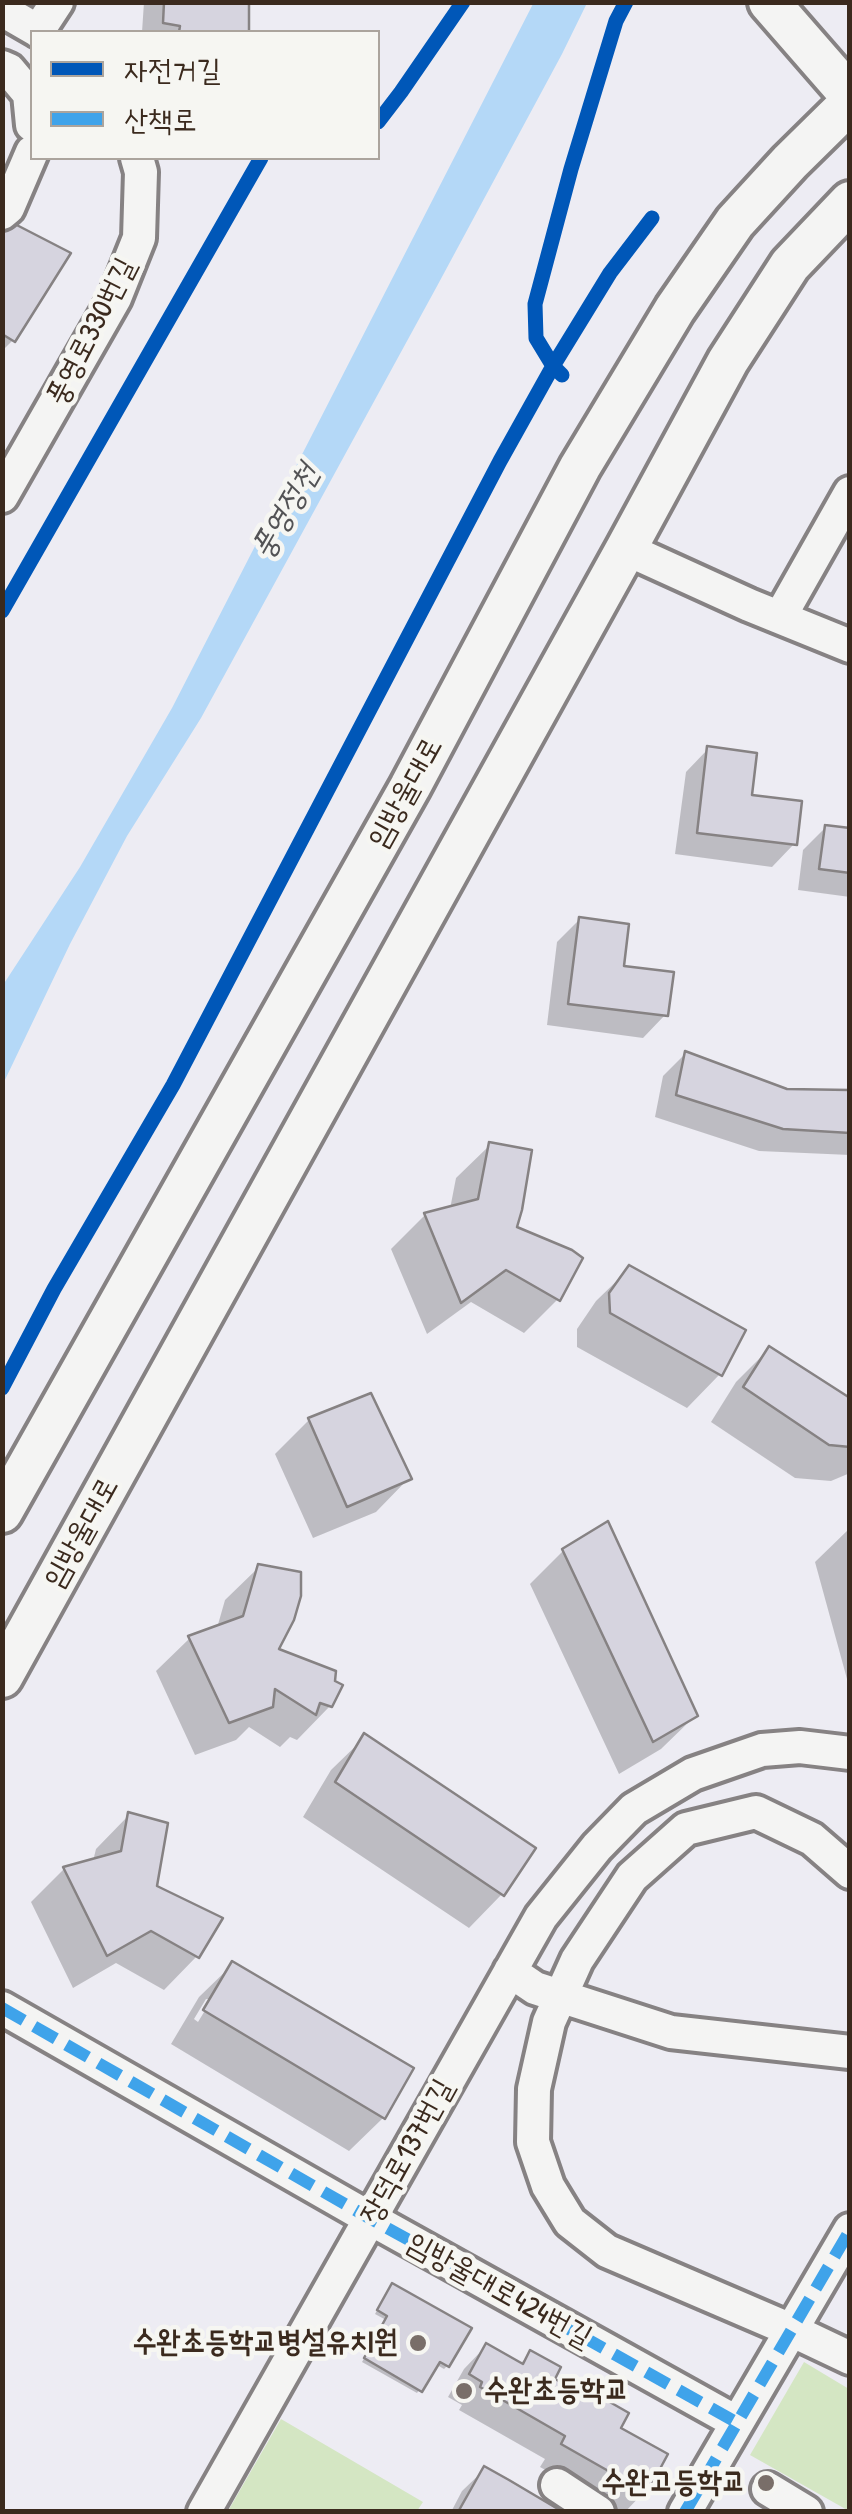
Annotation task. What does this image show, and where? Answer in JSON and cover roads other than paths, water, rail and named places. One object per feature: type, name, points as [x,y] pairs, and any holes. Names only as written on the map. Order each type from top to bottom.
[{"type":"main road","points":[[769,2],[850,95]]},
{"type":"main road","name":"임방울대로","points":[[2,1512],[410,787],[580,467],[675,309],[736,222],[850,103]]},
{"type":"main road","name":"임방울대로","points":[[2,1677],[728,361],[790,265],[850,202]]},
{"type":"street","points":[[40,30],[56,2]]},
{"type":"street","points":[[2,10],[36,30]]},
{"type":"street","points":[[2,67],[29,94],[30,104]]},
{"type":"street","points":[[2,214],[30,157]]},
{"type":"street","name":"풍영로330번길","points":[[2,496],[115,298],[140,238],[142,172],[138,160]]},
{"type":"street","points":[[780,617],[850,493]]},
{"type":"street","points":[[626,549],[850,646]]},
{"type":"street","name":"장덕로137번길","points":[[204,2512],[541,1917],[597,1847],[634,1809],[694,1774],[762,1750],[800,1747],[850,1753]]},
{"type":"street","points":[[850,1872],[812,1839],[756,1812],[686,1829],[632,1877],[577,1960],[550,2022],[534,2089],[533,2142],[548,2186],[570,2222],[607,2252],[850,2358]]},
{"type":"street","points":[[510,1971],[535,1988],[671,2032],[850,2052]]},
{"type":"street","name":"임방울대로424번길","points":[[2,2008],[371,2220],[736,2422]]},
{"type":"street","points":[[685,2512],[850,2230]]},
{"type":"street","points":[[557,2485],[598,2512]]},
{"type":"street","points":[[768,2489],[806,2512]]},
{"type":"water","name":"풍영정천","points":[[534,2],[587,3],[201,718],[127,836],[3,1084],[3,985],[80,867],[172,708]]},
{"type":"place","name":"수완초등학교병설유치원","points":[[418,2343]]},
{"type":"place","name":"수완초등학교","points":[[464,2391]]},
{"type":"place","name":"수완고등학교","points":[[766,2483]]}]
